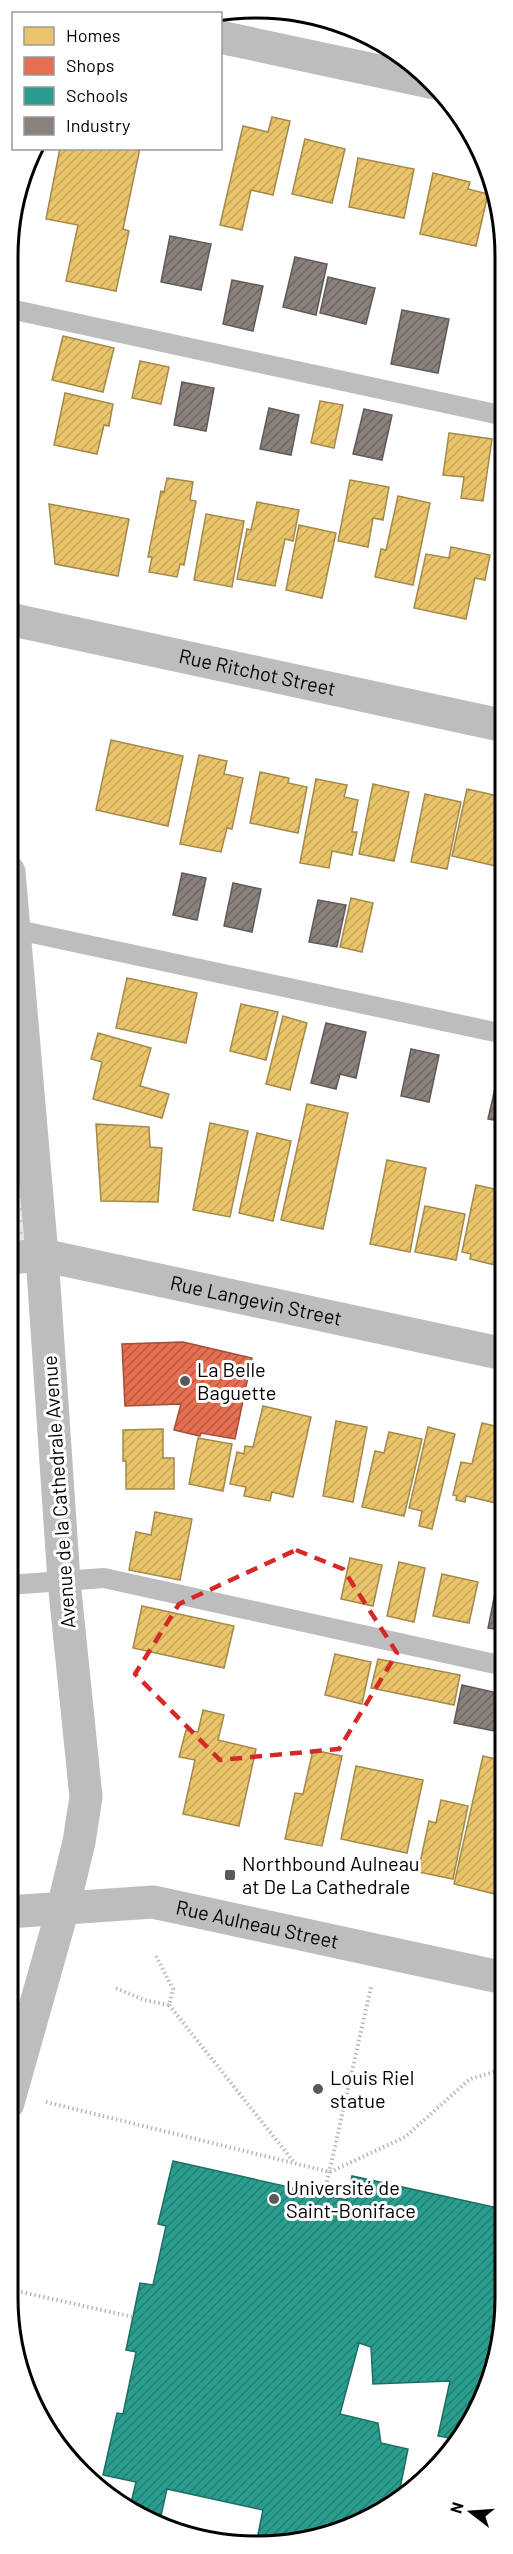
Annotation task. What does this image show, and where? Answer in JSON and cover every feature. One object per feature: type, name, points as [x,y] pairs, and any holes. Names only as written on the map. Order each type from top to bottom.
[{"type":"street","points":[[222,37],[416,79]]},
{"type":"street","name":"Rue Ritchot Street","points":[[18,621],[495,724]]},
{"type":"street","name":"Avenue de la Cathedrale Avenue","points":[[18,985],[42,1255],[64,1581],[86,1797],[79,1842],[63,1908],[18,2066]]},
{"type":"street","name":"Rue Langevin Street","points":[[18,1257],[42,1255],[495,1352]]},
{"type":"street","name":"Rue Aulneau Street","points":[[18,1911],[153,1902],[495,1976]]},
{"type":"lane","points":[[18,311],[495,414]]},
{"type":"lane","points":[[18,930],[495,1032]]},
{"type":"lane","points":[[18,1584],[104,1578],[495,1664]]},
{"type":"path","points":[[324,2195],[379,1951]]},
{"type":"path","points":[[156,1956],[173,1989],[169,2004]]},
{"type":"path","points":[[116,1988],[144,2000],[169,2004],[294,2163]]},
{"type":"path","points":[[18,2100],[330,2172],[405,2137],[470,2079],[495,2072]]},
{"type":"path","points":[[18,2291],[133,2317]]},
{"type":"highlighted area","points":[[296,1550],[343,1569],[397,1653],[339,1749],[220,1760],[135,1674],[179,1604]]},
{"type":"shaded area","points":[[18,976],[42,1255],[18,1257]]},
{"type":"building: Homes","points":[[272,117],[290,121],[273,195],[251,190],[242,230],[220,225],[243,126],[268,132]]},
{"type":"building: Homes","points":[[305,139],[345,149],[332,203],[292,194]]},
{"type":"building: Homes","points":[[60,150],[140,150],[123,229],[129,231],[116,291],[66,281],[78,225],[46,219]]},
{"type":"building: Homes","points":[[358,158],[414,169],[404,218],[349,207]]},
{"type":"building: Homes","points":[[433,173],[470,182],[468,189],[487,194],[476,246],[420,234]]},
{"type":"building: Homes","points":[[63,336],[114,348],[103,392],[52,380]]},
{"type":"building: Homes","points":[[140,361],[169,367],[161,404],[132,398]]},
{"type":"building: Homes","points":[[65,393],[113,404],[109,426],[104,425],[97,454],[54,445]]},
{"type":"building: Homes","points":[[320,401],[343,405],[334,448],[311,443]]},
{"type":"building: Homes","points":[[449,433],[492,439],[483,501],[461,498],[464,477],[443,475]]},
{"type":"building: Homes","points":[[167,478],[193,482],[190,500],[196,501],[184,565],[180,564],[177,577],[149,572],[152,557],[148,557],[161,491],[164,492]]},
{"type":"building: Homes","points":[[350,480],[389,487],[383,520],[373,518],[368,547],[338,541]]},
{"type":"building: Homes","points":[[398,496],[430,503],[413,585],[375,577],[381,549],[386,550]]},
{"type":"building: Homes","points":[[257,502],[299,510],[293,541],[285,539],[275,586],[237,579],[247,529],[251,530]]},
{"type":"building: Homes","points":[[49,504],[129,519],[118,576],[55,564]]},
{"type":"building: Homes","points":[[206,514],[244,521],[232,587],[194,580]]},
{"type":"building: Homes","points":[[299,525],[336,533],[322,598],[286,590]]},
{"type":"building: Homes","points":[[451,547],[490,555],[485,580],[475,578],[466,619],[414,608],[426,554],[449,558]]},
{"type":"building: Homes","points":[[111,740],[183,756],[168,826],[96,810]]},
{"type":"building: Homes","points":[[199,755],[227,761],[224,774],[243,778],[232,829],[227,828],[221,852],[180,844]]},
{"type":"building: Homes","points":[[260,772],[289,778],[288,783],[307,787],[298,833],[250,823]]},
{"type":"building: Homes","points":[[316,779],[347,785],[344,797],[358,800],[352,832],[357,832],[352,855],[332,851],[329,868],[300,863]]},
{"type":"building: Homes","points":[[373,784],[409,792],[394,861],[359,854]]},
{"type":"building: Homes","points":[[467,789],[495,795],[495,866],[452,856]]},
{"type":"building: Homes","points":[[425,794],[461,802],[447,869],[411,862]]},
{"type":"building: Homes","points":[[351,898],[373,903],[362,952],[340,947]]},
{"type":"building: Homes","points":[[127,978],[197,993],[186,1043],[116,1028]]},
{"type":"building: Homes","points":[[241,1004],[278,1012],[266,1060],[230,1051]]},
{"type":"building: Homes","points":[[283,1016],[307,1023],[290,1090],[266,1084]]},
{"type":"building: Homes","points":[[98,1033],[151,1048],[140,1086],[169,1094],[162,1118],[93,1099],[102,1062],[91,1059]]},
{"type":"building: Homes","points":[[307,1104],[348,1113],[323,1229],[281,1220]]},
{"type":"building: Homes","points":[[210,1123],[248,1131],[230,1217],[193,1210]]},
{"type":"building: Homes","points":[[96,1124],[149,1127],[150,1147],[162,1148],[158,1202],[101,1201]]},
{"type":"building: Homes","points":[[257,1133],[291,1141],[273,1221],[239,1213]]},
{"type":"building: Homes","points":[[387,1160],[426,1168],[410,1252],[370,1244]]},
{"type":"building: Homes","points":[[476,1185],[495,1189],[495,1265],[470,1259],[471,1254],[462,1252]]},
{"type":"building: Homes","points":[[425,1206],[465,1214],[456,1260],[415,1252]]},
{"type":"building: Homes","points":[[263,1406],[311,1417],[293,1497],[272,1492],[270,1501],[244,1496],[246,1487],[230,1484],[237,1452],[244,1454],[245,1446],[253,1447]]},
{"type":"building: Homes","points":[[336,1421],[367,1427],[353,1502],[323,1496]]},
{"type":"building: Homes","points":[[482,1423],[495,1426],[495,1503],[466,1496],[465,1502],[456,1500],[457,1496],[453,1495],[461,1462],[472,1464]]},
{"type":"building: Homes","points":[[428,1427],[455,1434],[432,1529],[419,1526],[422,1511],[409,1508]]},
{"type":"building: Homes","points":[[163,1429],[163,1458],[174,1458],[174,1489],[126,1489],[123,1430]]},
{"type":"building: Homes","points":[[389,1432],[422,1439],[404,1516],[362,1507],[375,1451],[384,1453]]},
{"type":"building: Homes","points":[[198,1438],[232,1444],[223,1491],[189,1484]]},
{"type":"building: Homes","points":[[155,1512],[192,1519],[180,1580],[129,1570],[136,1532],[151,1535]]},
{"type":"building: Homes","points":[[350,1558],[382,1565],[373,1606],[341,1599]]},
{"type":"building: Homes","points":[[399,1562],[425,1568],[414,1622],[387,1616]]},
{"type":"building: Homes","points":[[442,1574],[478,1582],[469,1623],[433,1616]]},
{"type":"building: Homes","points":[[142,1606],[234,1626],[224,1668],[133,1648]]},
{"type":"building: Homes","points":[[335,1654],[371,1662],[362,1704],[325,1695]]},
{"type":"building: Homes","points":[[378,1659],[460,1675],[454,1705],[371,1688]]},
{"type":"building: Homes","points":[[203,1710],[224,1715],[218,1740],[256,1749],[239,1826],[183,1814],[195,1760],[179,1757],[186,1730],[198,1732]]},
{"type":"building: Homes","points":[[313,1750],[342,1756],[322,1846],[285,1839],[295,1793],[303,1794]]},
{"type":"building: Homes","points":[[483,1756],[495,1759],[495,1894],[454,1884]]},
{"type":"building: Homes","points":[[356,1766],[423,1780],[407,1853],[341,1839]]},
{"type":"building: Homes","points":[[441,1800],[468,1806],[453,1879],[418,1872],[429,1821],[436,1823]]},
{"type":"building: Shops","name":"La Belle Baguette","points":[[183,1342],[252,1358],[235,1439],[201,1433],[200,1436],[174,1430],[181,1404],[125,1406],[122,1344]]},
{"type":"building: Schools","points":[[173,2161],[347,2200],[352,2176],[495,2207],[493,2329],[487,2359],[477,2389],[449,2438],[438,2436],[450,2381],[373,2384],[371,2347],[359,2343],[340,2414],[378,2423],[381,2443],[408,2449],[400,2488],[348,2518],[318,2528],[288,2534],[258,2536],[263,2510],[167,2489],[161,2516],[132,2501],[136,2482],[103,2475],[117,2413],[123,2414],[136,2352],[126,2350],[140,2283],[153,2285],[166,2226],[158,2224]]},
{"type":"building: Industry","points":[[170,236],[211,244],[201,290],[161,282]]},
{"type":"building: Industry","points":[[295,257],[327,264],[316,315],[283,307]]},
{"type":"building: Industry","points":[[328,277],[375,288],[366,324],[320,313]]},
{"type":"building: Industry","points":[[232,280],[263,286],[253,331],[223,324]]},
{"type":"building: Industry","points":[[402,310],[449,319],[438,373],[391,364]]},
{"type":"building: Industry","points":[[182,382],[214,388],[206,431],[174,425]]},
{"type":"building: Industry","points":[[269,408],[299,415],[291,455],[260,449]]},
{"type":"building: Industry","points":[[364,409],[392,415],[382,460],[353,454]]},
{"type":"building: Industry","points":[[182,873],[206,878],[197,920],[173,915]]},
{"type":"building: Industry","points":[[233,883],[261,889],[252,932],[224,926]]},
{"type":"building: Industry","points":[[318,900],[346,905],[337,947],[309,942]]},
{"type":"building: Industry","points":[[326,1023],[366,1032],[356,1078],[340,1074],[336,1089],[311,1083]]},
{"type":"building: Industry","points":[[411,1049],[439,1055],[429,1102],[401,1096]]},
{"type":"building: Industry","points":[[495,1088],[495,1120],[488,1119]]},
{"type":"building: Industry","points":[[495,1593],[495,1629],[488,1628]]},
{"type":"building: Industry","points":[[462,1685],[495,1692],[495,1731],[454,1723]]},
{"type":"place","name":"La Belle Baguette","points":[[185,1381]]},
{"type":"place","name":"Northbound Aulneau at De La Cathedrale","points":[[230,1875]]},
{"type":"place","name":"Louis Riel statue","points":[[318,2089]]},
{"type":"place","name":"Université de Saint-Boniface","points":[[274,2199]]}]
